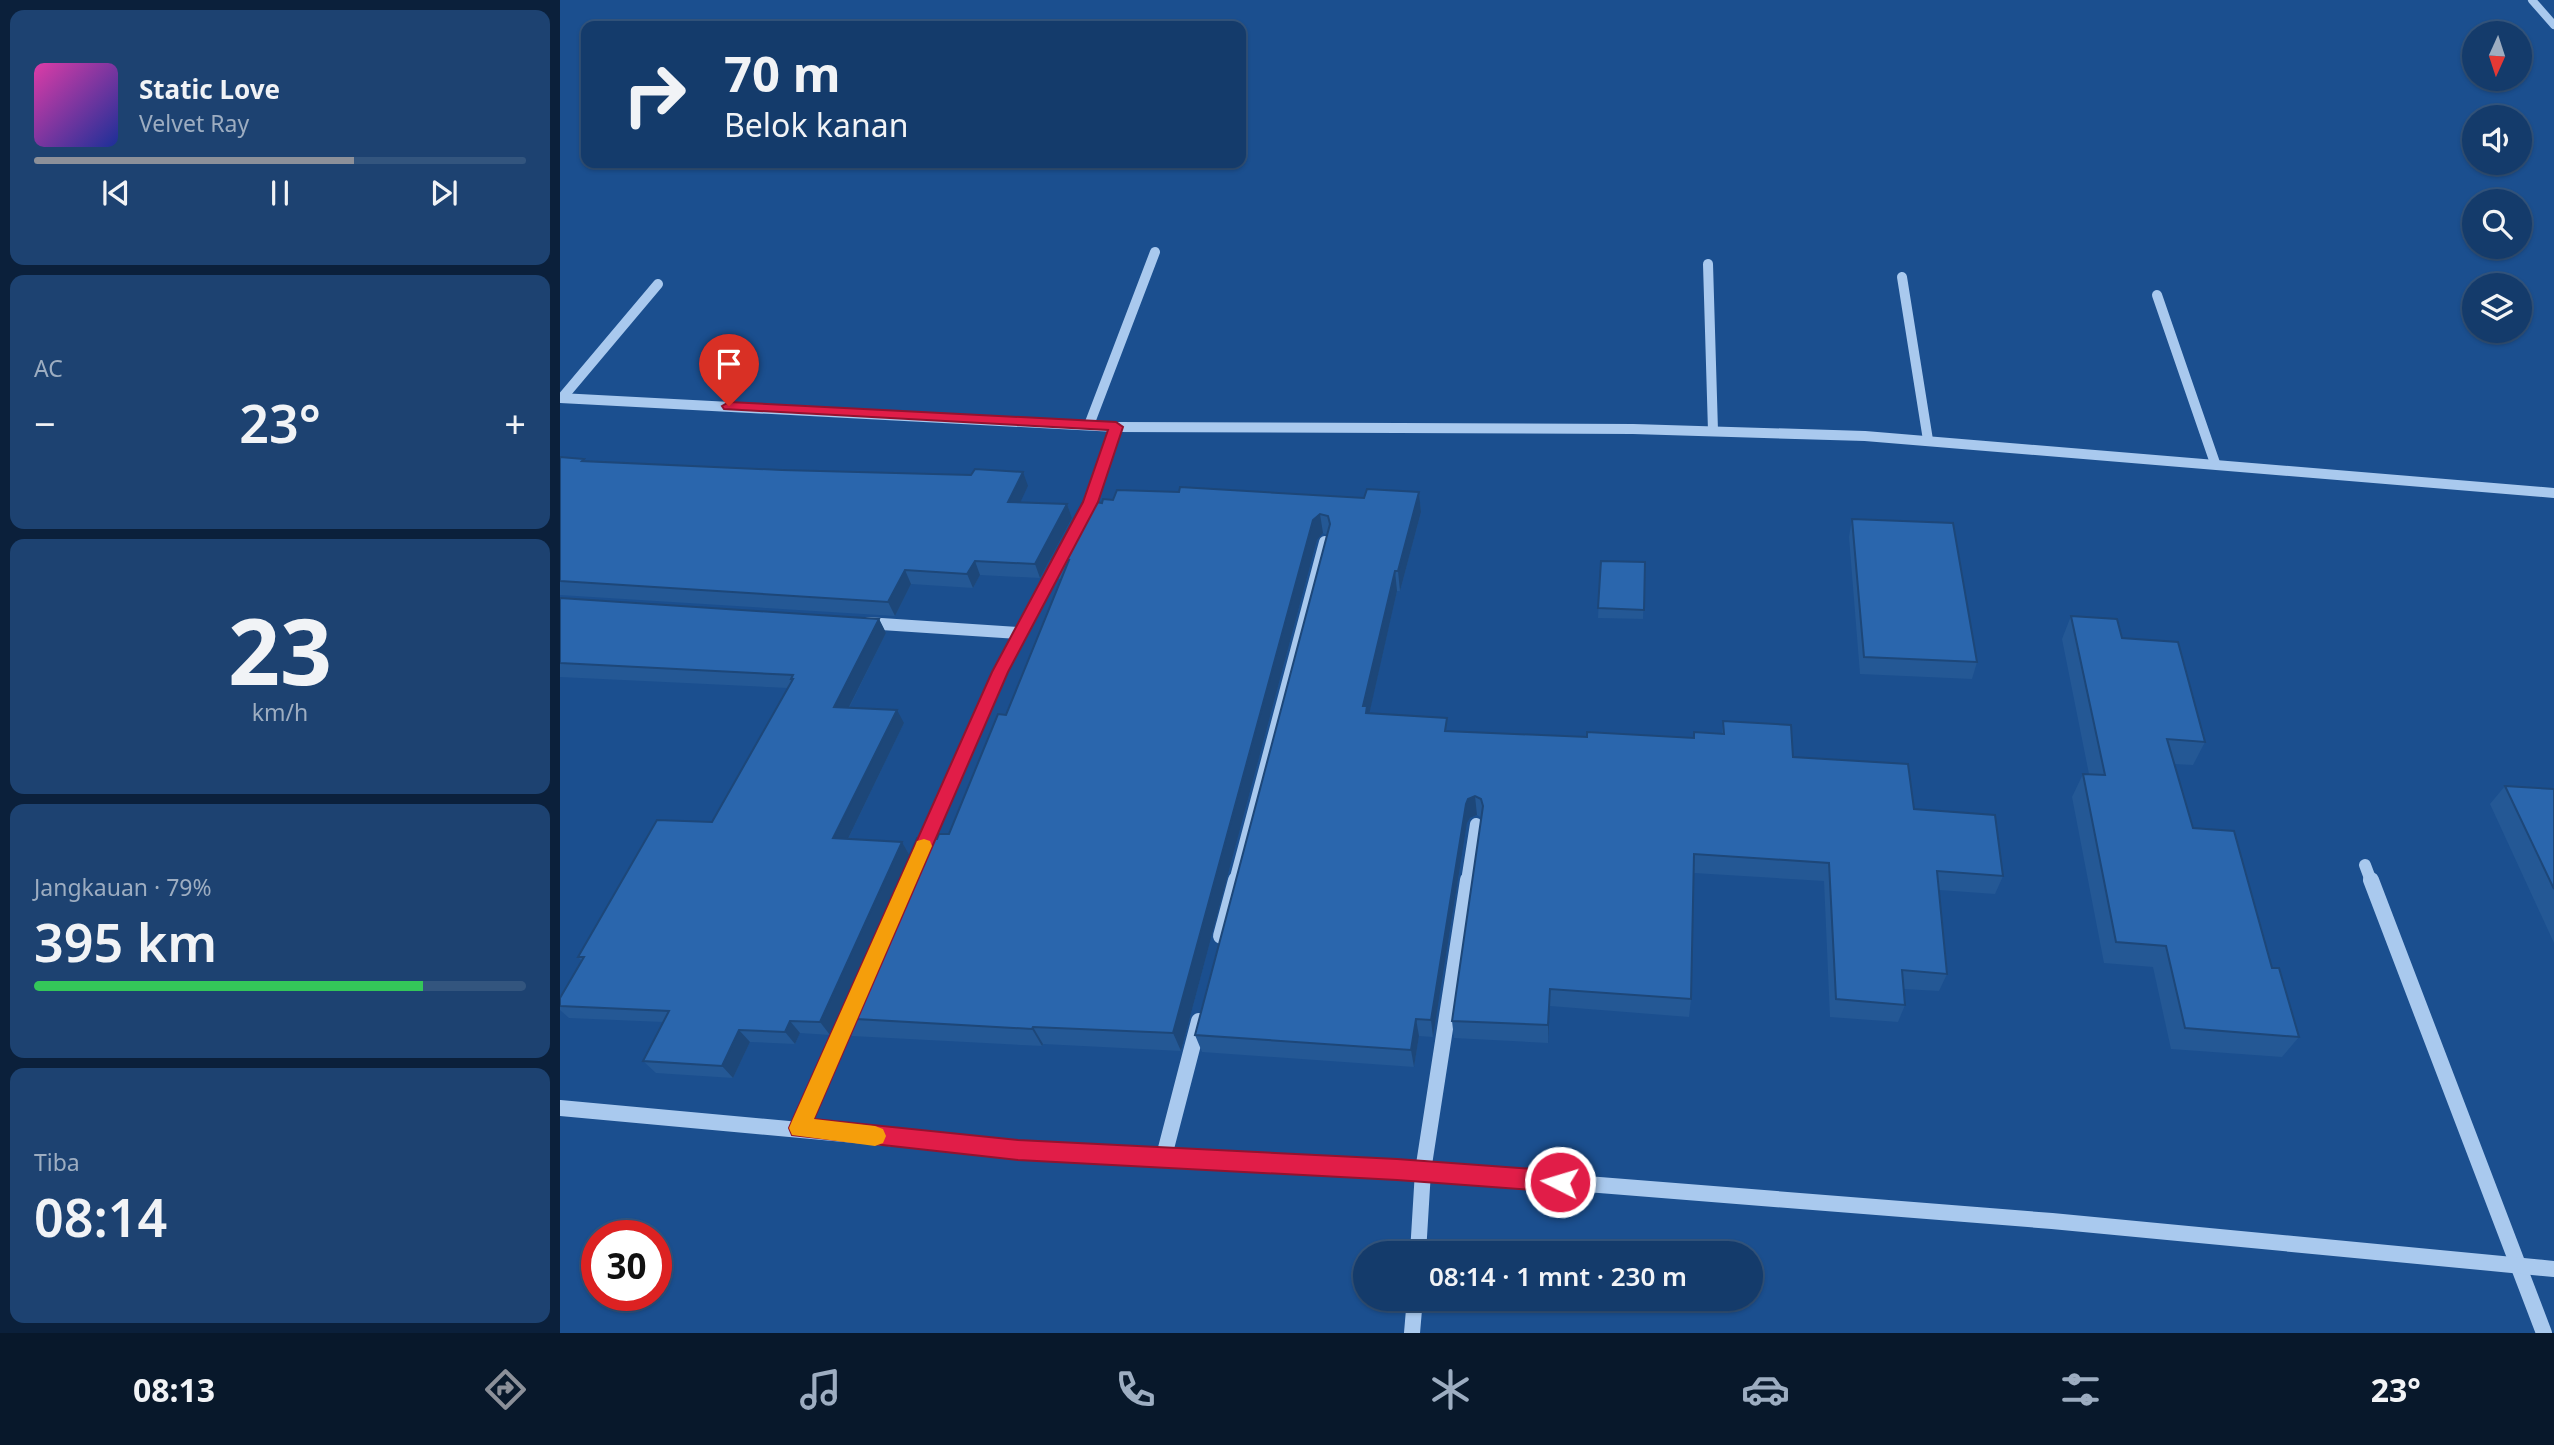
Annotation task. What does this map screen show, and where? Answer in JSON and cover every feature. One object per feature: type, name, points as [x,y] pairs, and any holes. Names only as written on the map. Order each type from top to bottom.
[{"type":"street","points":[[2532,0],[2554,25]]},
{"type":"street","points":[[1089,425],[1155,252]]},
{"type":"street","points":[[1709,264],[1713,431]]},
{"type":"street","points":[[1902,277],[1928,440]]},
{"type":"street","points":[[561,398],[658,284]]},
{"type":"street","points":[[2157,295],[2215,463]]},
{"type":"street","points":[[561,398],[1116,427],[1713,431],[1928,440],[2554,493]]},
{"type":"street","points":[[1078,526],[1091,502],[1116,427]]},
{"type":"street","points":[[917,862],[1019,633],[1071,538]]},
{"type":"street","points":[[1216,956],[1325,542]]},
{"type":"street","points":[[852,622],[1019,633]]},
{"type":"street","points":[[1419,1241],[1423,1171],[1476,824]]},
{"type":"street","points":[[2365,865],[2544,1333]]},
{"type":"street","points":[[800,1128],[855,1001]]},
{"type":"street","points":[[1164,1156],[1202,1009]]},
{"type":"street","points":[[560,1108],[1018,1150],[1423,1171],[2052,1221],[2554,1269]]},
{"type":"street","points":[[1412,1333],[1414,1311]]},
{"type":"building","points":[[560,457],[584,459],[582,461],[782,470],[971,475],[975,469],[1023,472],[1008,502],[1067,504],[1035,564],[975,561],[967,574],[905,570],[888,602],[560,581]]},
{"type":"building","points":[[1180,487],[1364,498],[1367,489],[1419,492],[1398,571],[1395,571],[1363,706],[1367,706],[1366,713],[1447,718],[1445,731],[1587,737],[1587,732],[1694,738],[1694,732],[1724,734],[1723,721],[1791,725],[1793,757],[1908,764],[1914,809],[1995,815],[2003,876],[1937,871],[1947,974],[1902,970],[1905,1005],[1836,999],[1829,863],[1694,854],[1691,999],[1550,989],[1548,1025],[1452,1021],[1483,806],[1481,799],[1475,796],[1468,799],[1466,804],[1431,1020],[1416,1019],[1411,1050],[1195,1035],[1330,524],[1328,516],[1320,514],[1313,520],[1173,1033],[1032,1029],[839,1018],[917,838],[937,839],[939,834],[949,834],[998,714],[1006,715],[1069,560],[1052,559],[1084,500],[1102,503],[1103,499],[1113,500],[1117,490],[1179,492]]},
{"type":"building","points":[[1852,519],[1953,523],[1977,662],[1864,657]]},
{"type":"building","points":[[1601,561],[1645,562],[1644,610],[1598,608]]},
{"type":"building","points":[[560,598],[879,619],[834,707],[897,710],[833,838],[902,842],[820,1022],[790,1021],[785,1032],[739,1030],[722,1066],[643,1061],[669,1011],[560,1006],[560,998],[584,957],[578,957],[657,820],[712,822],[793,675],[560,663]]},
{"type":"building","points":[[2071,616],[2117,619],[2122,638],[2178,642],[2205,742],[2167,739],[2193,828],[2234,831],[2272,968],[2279,968],[2299,1037],[2185,1028],[2166,946],[2116,942],[2083,774],[2105,775]]},
{"type":"building","points":[[2505,786],[2554,789],[2554,889]]},
{"type":"slow traffic","points":[[875,1136],[800,1128],[924,846]]},
{"type":"route","points":[[729,406],[1116,427],[1091,502],[1000,672],[800,1128],[1018,1150],[1397,1169],[1560,1182]]}]
